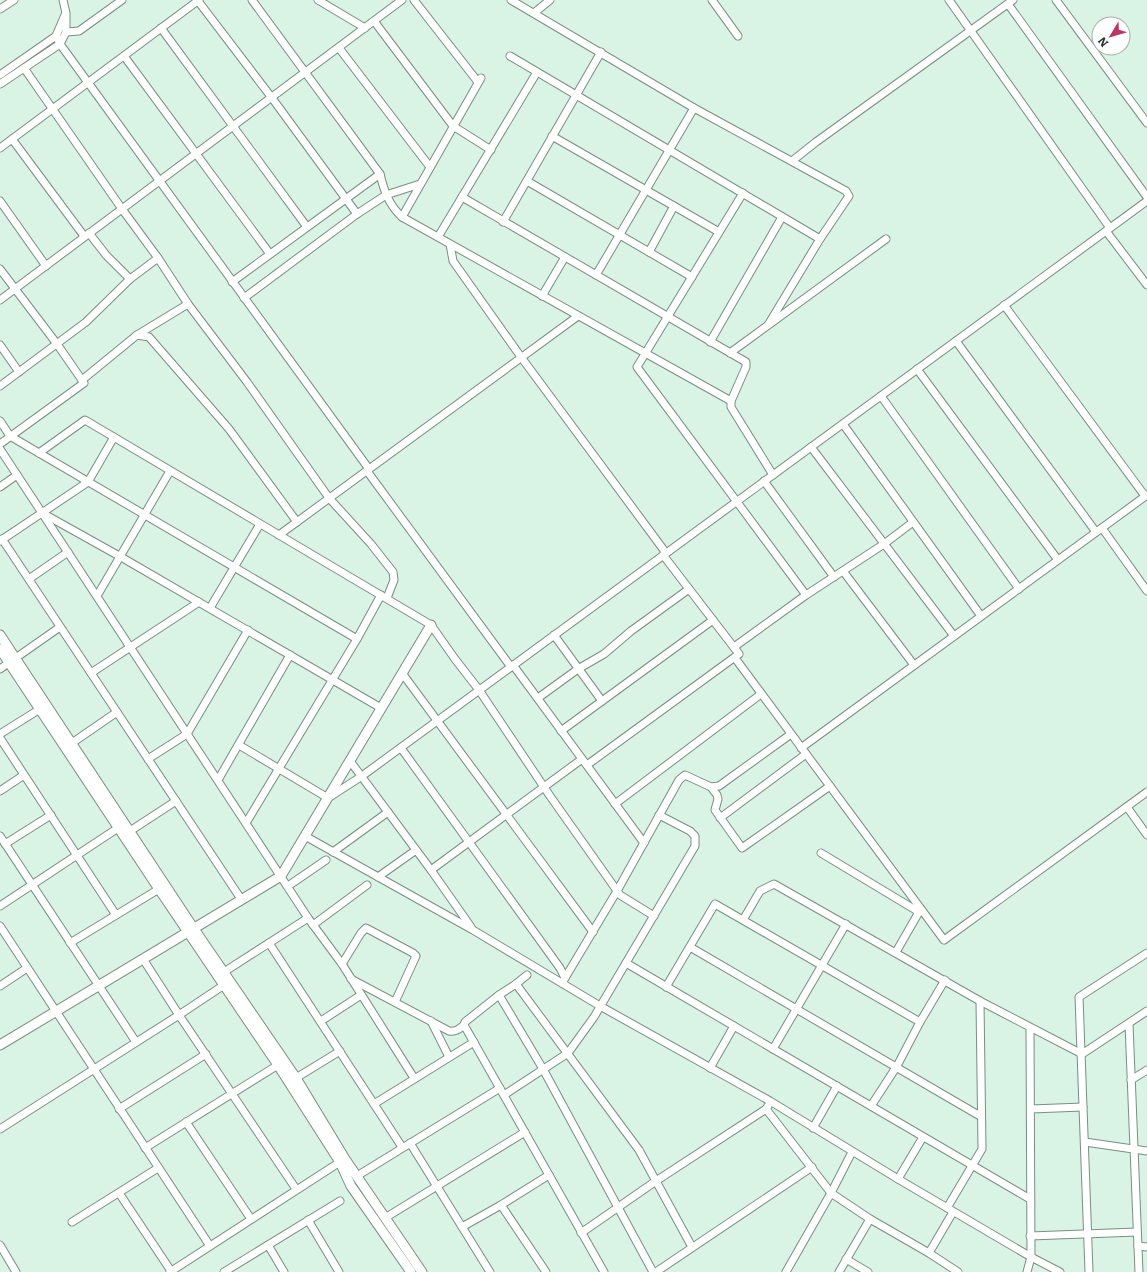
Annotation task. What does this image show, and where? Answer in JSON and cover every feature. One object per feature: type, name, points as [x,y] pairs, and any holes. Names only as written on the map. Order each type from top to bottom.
[{"type":"street","points":[[0,9],[14,0]]},
{"type":"street","points":[[0,84],[60,44],[66,32],[66,13],[63,0]]},
{"type":"street","points":[[66,32],[79,31],[122,0]]},
{"type":"street","points":[[252,0],[380,174],[386,195],[394,210],[402,217],[731,401]]},
{"type":"street","points":[[318,0],[365,28]]},
{"type":"street","points":[[0,300],[402,0]]},
{"type":"street","points":[[402,217],[479,80],[414,0]]},
{"type":"street","points":[[511,0],[694,108],[846,191],[848,196],[768,325]]},
{"type":"street","points":[[534,13],[550,0]]},
{"type":"street","points":[[712,0],[738,36]]},
{"type":"street","points":[[949,0],[1147,285]]},
{"type":"street","points":[[1056,0],[1147,123]]},
{"type":"street","points":[[0,148],[198,1],[272,98],[357,214]]},
{"type":"street","points":[[792,161],[816,142],[1010,2],[1147,197]]},
{"type":"street","points":[[0,74],[56,36],[66,13]]},
{"type":"street","points":[[374,21],[453,126],[491,150]]},
{"type":"street","points":[[161,28],[307,227]]},
{"type":"street","points":[[56,36],[88,83],[368,470],[644,843]]},
{"type":"street","points":[[338,48],[430,167]]},
{"type":"street","points":[[503,222],[601,52]]},
{"type":"street","points":[[124,56],[270,254]]},
{"type":"street","points":[[510,56],[820,239]]},
{"type":"street","points":[[24,68],[158,258],[188,304],[247,382],[329,498],[371,544],[393,572],[394,580],[246,823]]},
{"type":"street","points":[[438,237],[537,72]]},
{"type":"street","points":[[596,275],[694,108]]},
{"type":"street","points":[[552,136],[719,232]]},
{"type":"street","points":[[12,139],[87,235],[130,279]]},
{"type":"street","points":[[232,282],[380,174]]},
{"type":"street","points":[[527,181],[692,277]]},
{"type":"street","points":[[244,298],[357,214],[386,195],[420,184]]},
{"type":"street","points":[[742,193],[637,367],[806,595]]},
{"type":"street","points":[[462,197],[746,362],[746,367],[731,401],[731,407],[772,475]]},
{"type":"street","points":[[0,201],[46,266]]},
{"type":"street","points":[[328,798],[401,748],[1147,201]]},
{"type":"street","points":[[649,252],[674,206]]},
{"type":"street","points":[[710,342],[782,217]]},
{"type":"street","points":[[730,353],[886,239]]},
{"type":"street","points":[[450,244],[453,261],[689,588],[739,654],[587,765]]},
{"type":"street","points":[[542,296],[565,257]]},
{"type":"street","points":[[0,386],[86,322],[130,279],[158,258]]},
{"type":"street","points":[[0,270],[84,383],[0,444]]},
{"type":"street","points":[[82,380],[137,335],[188,304]]},
{"type":"street","points":[[801,748],[1146,495],[1004,305]]},
{"type":"street","points":[[279,535],[578,316]]},
{"type":"street","points":[[137,335],[149,337],[229,429],[296,522]]},
{"type":"street","points":[[956,341],[1096,532]]},
{"type":"street","points":[[0,346],[19,372]]},
{"type":"street","points":[[917,369],[1058,560]]},
{"type":"street","points":[[881,396],[1019,588]]},
{"type":"street","points":[[39,453],[85,420],[431,625],[479,690],[544,787],[620,895],[654,916]]},
{"type":"street","points":[[0,421],[10,436],[357,639]]},
{"type":"street","points":[[843,424],[981,616]]},
{"type":"street","points":[[114,437],[88,482],[1,540],[29,579],[241,899]]},
{"type":"street","points":[[810,447],[954,636]]},
{"type":"street","points":[[0,449],[308,918],[342,964],[414,1078]]},
{"type":"street","points":[[97,596],[170,471]]},
{"type":"street","points":[[0,487],[17,475]]},
{"type":"street","points":[[764,481],[834,577]]},
{"type":"street","points":[[42,513],[210,608],[381,708]]},
{"type":"street","points":[[734,647],[806,595],[884,544],[913,522]]},
{"type":"street","points":[[210,608],[260,524]]},
{"type":"street","points":[[1102,528],[1147,591]]},
{"type":"street","points":[[29,579],[68,552]]},
{"type":"street","points":[[843,571],[914,666]]},
{"type":"street","points":[[538,698],[578,669],[604,654],[631,631],[689,588]]},
{"type":"street","points":[[91,673],[199,602]]},
{"type":"street","points":[[561,731],[713,620]]},
{"type":"street","points":[[0,1045],[281,876],[431,625]]},
{"type":"street","points":[[0,669],[60,627]]},
{"type":"street","points":[[148,759],[187,734],[248,630]]},
{"type":"street","points":[[0,635],[12,660],[40,709],[159,890],[224,972],[296,1078],[342,1160],[351,1186],[411,1272]]},
{"type":"street","points":[[554,635],[602,701]]},
{"type":"street","points":[[0,649],[12,660],[72,743],[130,831],[224,984],[342,1160],[357,1176],[422,1272]]},
{"type":"street","points":[[218,780],[290,655]]},
{"type":"street","points":[[734,658],[944,940],[1147,792]]},
{"type":"street","points":[[402,673],[438,720],[592,932]]},
{"type":"street","points":[[615,804],[761,694]]},
{"type":"street","points":[[0,734],[40,709]]},
{"type":"street","points":[[72,743],[117,712]]},
{"type":"street","points":[[711,787],[719,786],[791,734]]},
{"type":"street","points":[[0,738],[116,915]]},
{"type":"street","points":[[239,745],[328,798]]},
{"type":"street","points":[[401,748],[560,968],[564,980]]},
{"type":"street","points":[[720,818],[806,754]]},
{"type":"street","points":[[431,870],[582,759]]},
{"type":"street","points":[[350,761],[431,870],[472,930]]},
{"type":"street","points":[[0,791],[24,775]]},
{"type":"street","points":[[564,980],[617,891],[678,780],[686,775],[711,787],[717,794],[718,799],[715,810],[742,848],[830,786]]},
{"type":"street","points":[[130,831],[176,801]]},
{"type":"street","points":[[1127,807],[1147,835]]},
{"type":"street","points":[[333,852],[388,812]]},
{"type":"street","points":[[357,1176],[402,1147],[543,1069],[568,1053],[600,1006],[695,846],[695,836],[690,831],[659,814]]},
{"type":"street","points":[[5,844],[51,815]]},
{"type":"street","points":[[0,906],[118,828]]},
{"type":"street","points":[[0,836],[136,1042]]},
{"type":"street","points":[[305,836],[564,980],[600,1006],[770,1101],[950,1210],[1060,1272]]},
{"type":"street","points":[[378,877],[416,850]]},
{"type":"street","points":[[821,853],[919,912],[896,952]]},
{"type":"street","points":[[288,886],[326,860]]},
{"type":"street","points":[[743,920],[760,891],[774,884],[980,1001],[1082,1054]]},
{"type":"street","points":[[313,925],[367,885]]},
{"type":"street","points":[[70,943],[159,890]]},
{"type":"street","points":[[666,987],[716,904],[920,1022]]},
{"type":"street","points":[[224,972],[308,918]]},
{"type":"street","points":[[773,1049],[846,924]]},
{"type":"street","points":[[0,926],[210,1246]]},
{"type":"street","points":[[342,964],[361,933],[366,928],[413,953],[416,956],[395,1002]]},
{"type":"street","points":[[269,943],[402,1147]]},
{"type":"street","points":[[690,947],[897,1066],[980,1116]]},
{"type":"street","points":[[1089,1272],[1079,997],[1147,953]]},
{"type":"street","points":[[143,959],[296,1189]]},
{"type":"street","points":[[626,963],[1030,1200]]},
{"type":"street","points":[[0,986],[28,968]]},
{"type":"street","points":[[351,979],[454,1032],[499,995],[527,975]]},
{"type":"street","points":[[871,1106],[897,1066],[920,1022],[945,980]]},
{"type":"street","points":[[0,1129],[93,1068],[179,1015],[224,984]]},
{"type":"street","points":[[516,984],[639,1150],[692,1247]]},
{"type":"street","points":[[321,1021],[361,995]]},
{"type":"street","points":[[499,995],[543,1069],[653,1272]]},
{"type":"street","points":[[929,1253],[982,1149],[980,1116],[980,1001]]},
{"type":"street","points":[[1082,1054],[1147,1012]]},
{"type":"street","points":[[431,1021],[449,1057]]},
{"type":"street","points":[[1129,1024],[1139,1272]]},
{"type":"street","points":[[464,1025],[604,1272]]},
{"type":"street","points":[[710,1068],[734,1026]]},
{"type":"street","points":[[1027,1272],[1031,1257],[1030,1028]]},
{"type":"street","points":[[374,1104],[474,1042]]},
{"type":"street","points":[[296,1078],[340,1051]]},
{"type":"street","points":[[119,1109],[206,1054]]},
{"type":"street","points":[[145,1148],[232,1092],[278,1065]]},
{"type":"street","points":[[1132,1080],[1147,1070]]},
{"type":"street","points":[[813,1128],[837,1086]]},
{"type":"street","points":[[581,1232],[766,1109],[770,1101]]},
{"type":"street","points":[[1031,1109],[1083,1107]]},
{"type":"street","points":[[766,1109],[831,1193],[958,1272]]},
{"type":"street","points":[[186,1122],[251,1219]]},
{"type":"street","points":[[385,1218],[525,1132]]},
{"type":"street","points":[[898,1179],[922,1137]]},
{"type":"street","points":[[1084,1142],[1147,1151]]},
{"type":"street","points":[[410,1143],[490,1272]]},
{"type":"street","points":[[786,1272],[831,1193],[852,1152]]},
{"type":"street","points":[[119,1193],[171,1272],[342,1160]]},
{"type":"street","points":[[656,1272],[812,1167]]},
{"type":"street","points":[[72,1222],[158,1168]]},
{"type":"street","points":[[462,1227],[549,1175]]},
{"type":"street","points":[[228,1271],[340,1201]]},
{"type":"street","points":[[500,1204],[546,1272]]},
{"type":"street","points":[[839,1272],[870,1218]]},
{"type":"street","points":[[308,1220],[339,1272]]},
{"type":"street","points":[[1030,1236],[1138,1232]]},
{"type":"street","points":[[0,1245],[3,1256],[16,1272]]},
{"type":"street","points":[[268,1245],[284,1272]]},
{"type":"street","points":[[1138,1246],[1147,1247]]},
{"type":"street","points":[[846,1259],[868,1272]]}]
